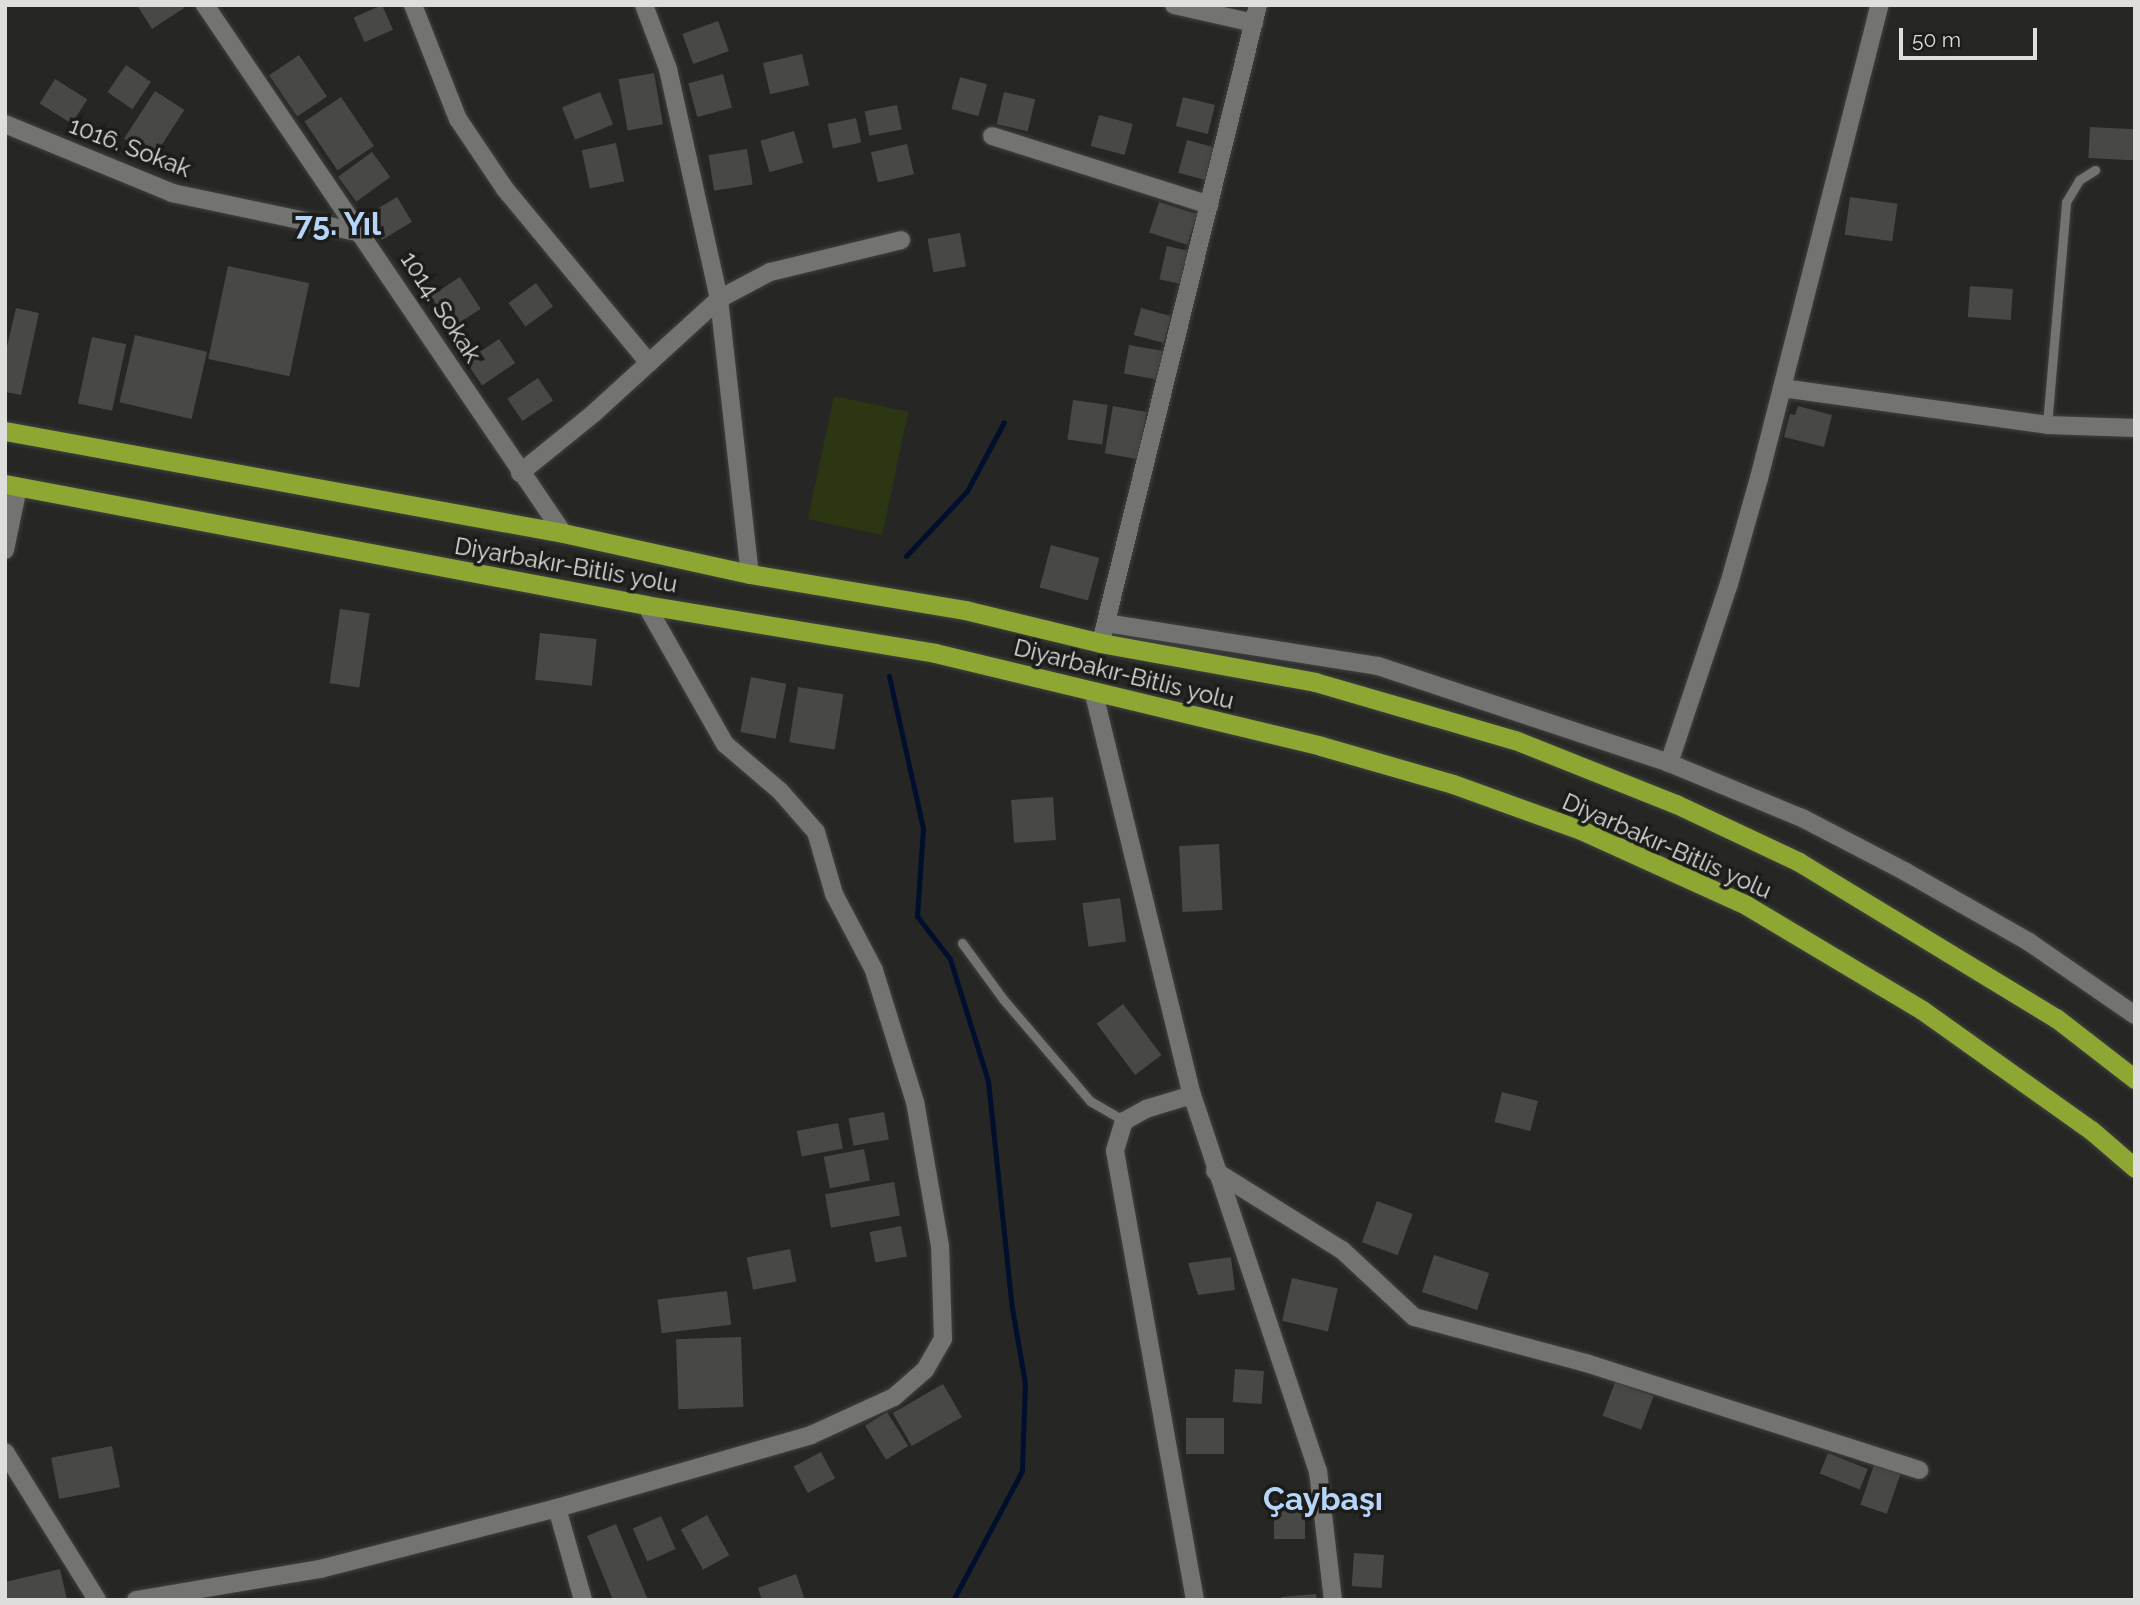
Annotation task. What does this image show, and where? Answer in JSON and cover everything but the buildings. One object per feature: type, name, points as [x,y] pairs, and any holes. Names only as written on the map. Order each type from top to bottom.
[{"type":"highway","name":"Diyarbakır-Bitlis yolu","points":[[5,432],[563,534],[750,574],[965,610],[1101,643],[1315,682],[1516,740],[1676,804],[1798,862],[1889,914],[2056,1018],[2135,1079]]},
{"type":"highway","name":"Diyarbakır-Bitlis yolu","points":[[11,486],[646,605],[936,653],[1094,694],[1321,746],[1453,784],[1581,830],[1745,905],[1922,1010],[2091,1130],[2135,1168]]},
{"type":"street","name":"1014. Sokak","points":[[205,5],[362,233],[563,534]]},
{"type":"street","points":[[413,5],[458,119],[505,188],[649,363]]},
{"type":"street","points":[[644,5],[668,69],[719,299],[750,574]]},
{"type":"street","points":[[1101,643],[1256,14],[1174,5]]},
{"type":"street","points":[[1669,763],[1729,584],[1880,5]]},
{"type":"street","name":"1016. Sokak","points":[[5,124],[172,193],[362,233]]},
{"type":"street","points":[[992,136],[1209,205]]},
{"type":"street","points":[[520,472],[649,363],[719,299],[770,272],[901,240]]},
{"type":"street","points":[[1782,388],[2047,425],[2135,428]]},
{"type":"street","points":[[5,550],[11,486]]},
{"type":"street","points":[[136,1600],[320,1569],[557,1508],[811,1435],[894,1397],[925,1370],[943,1339],[940,1246],[915,1102],[874,970],[834,894],[816,832],[780,791],[725,744],[646,605]]},
{"type":"street","points":[[1106,622],[1378,666],[1669,763],[1802,818],[1906,872],[2029,942],[2135,1015]]},
{"type":"street","points":[[1094,694],[1192,1095],[1215,1171],[1318,1471],[1333,1600]]},
{"type":"street","points":[[1192,1095],[1146,1109],[1124,1121],[1115,1151],[1118,1181],[1195,1600]]},
{"type":"street","points":[[1215,1171],[1342,1250],[1414,1317],[1586,1363],[1919,1471]]},
{"type":"street","points":[[5,1451],[97,1600]]},
{"type":"street","points":[[557,1508],[583,1600]]},
{"type":"lane","points":[[2047,425],[2066,202],[2079,180],[2095,170]]},
{"type":"lane","points":[[962,943],[1003,999],[1090,1101],[1124,1121]]},
{"type":"green space","points":[[834,396],[908,412],[882,535],[808,519]]},
{"type":"waterway","points":[[906,556],[967,491],[1004,422]]},
{"type":"waterway","points":[[889,676],[923,828],[917,916],[950,959],[988,1081],[1012,1308],[1025,1383],[1022,1471],[953,1600]]},
{"type":"district","name":"75. Yıl","points":[[338,224]]},
{"type":"district","name":"Çaybaşı","points":[[1323,1499]]}]
